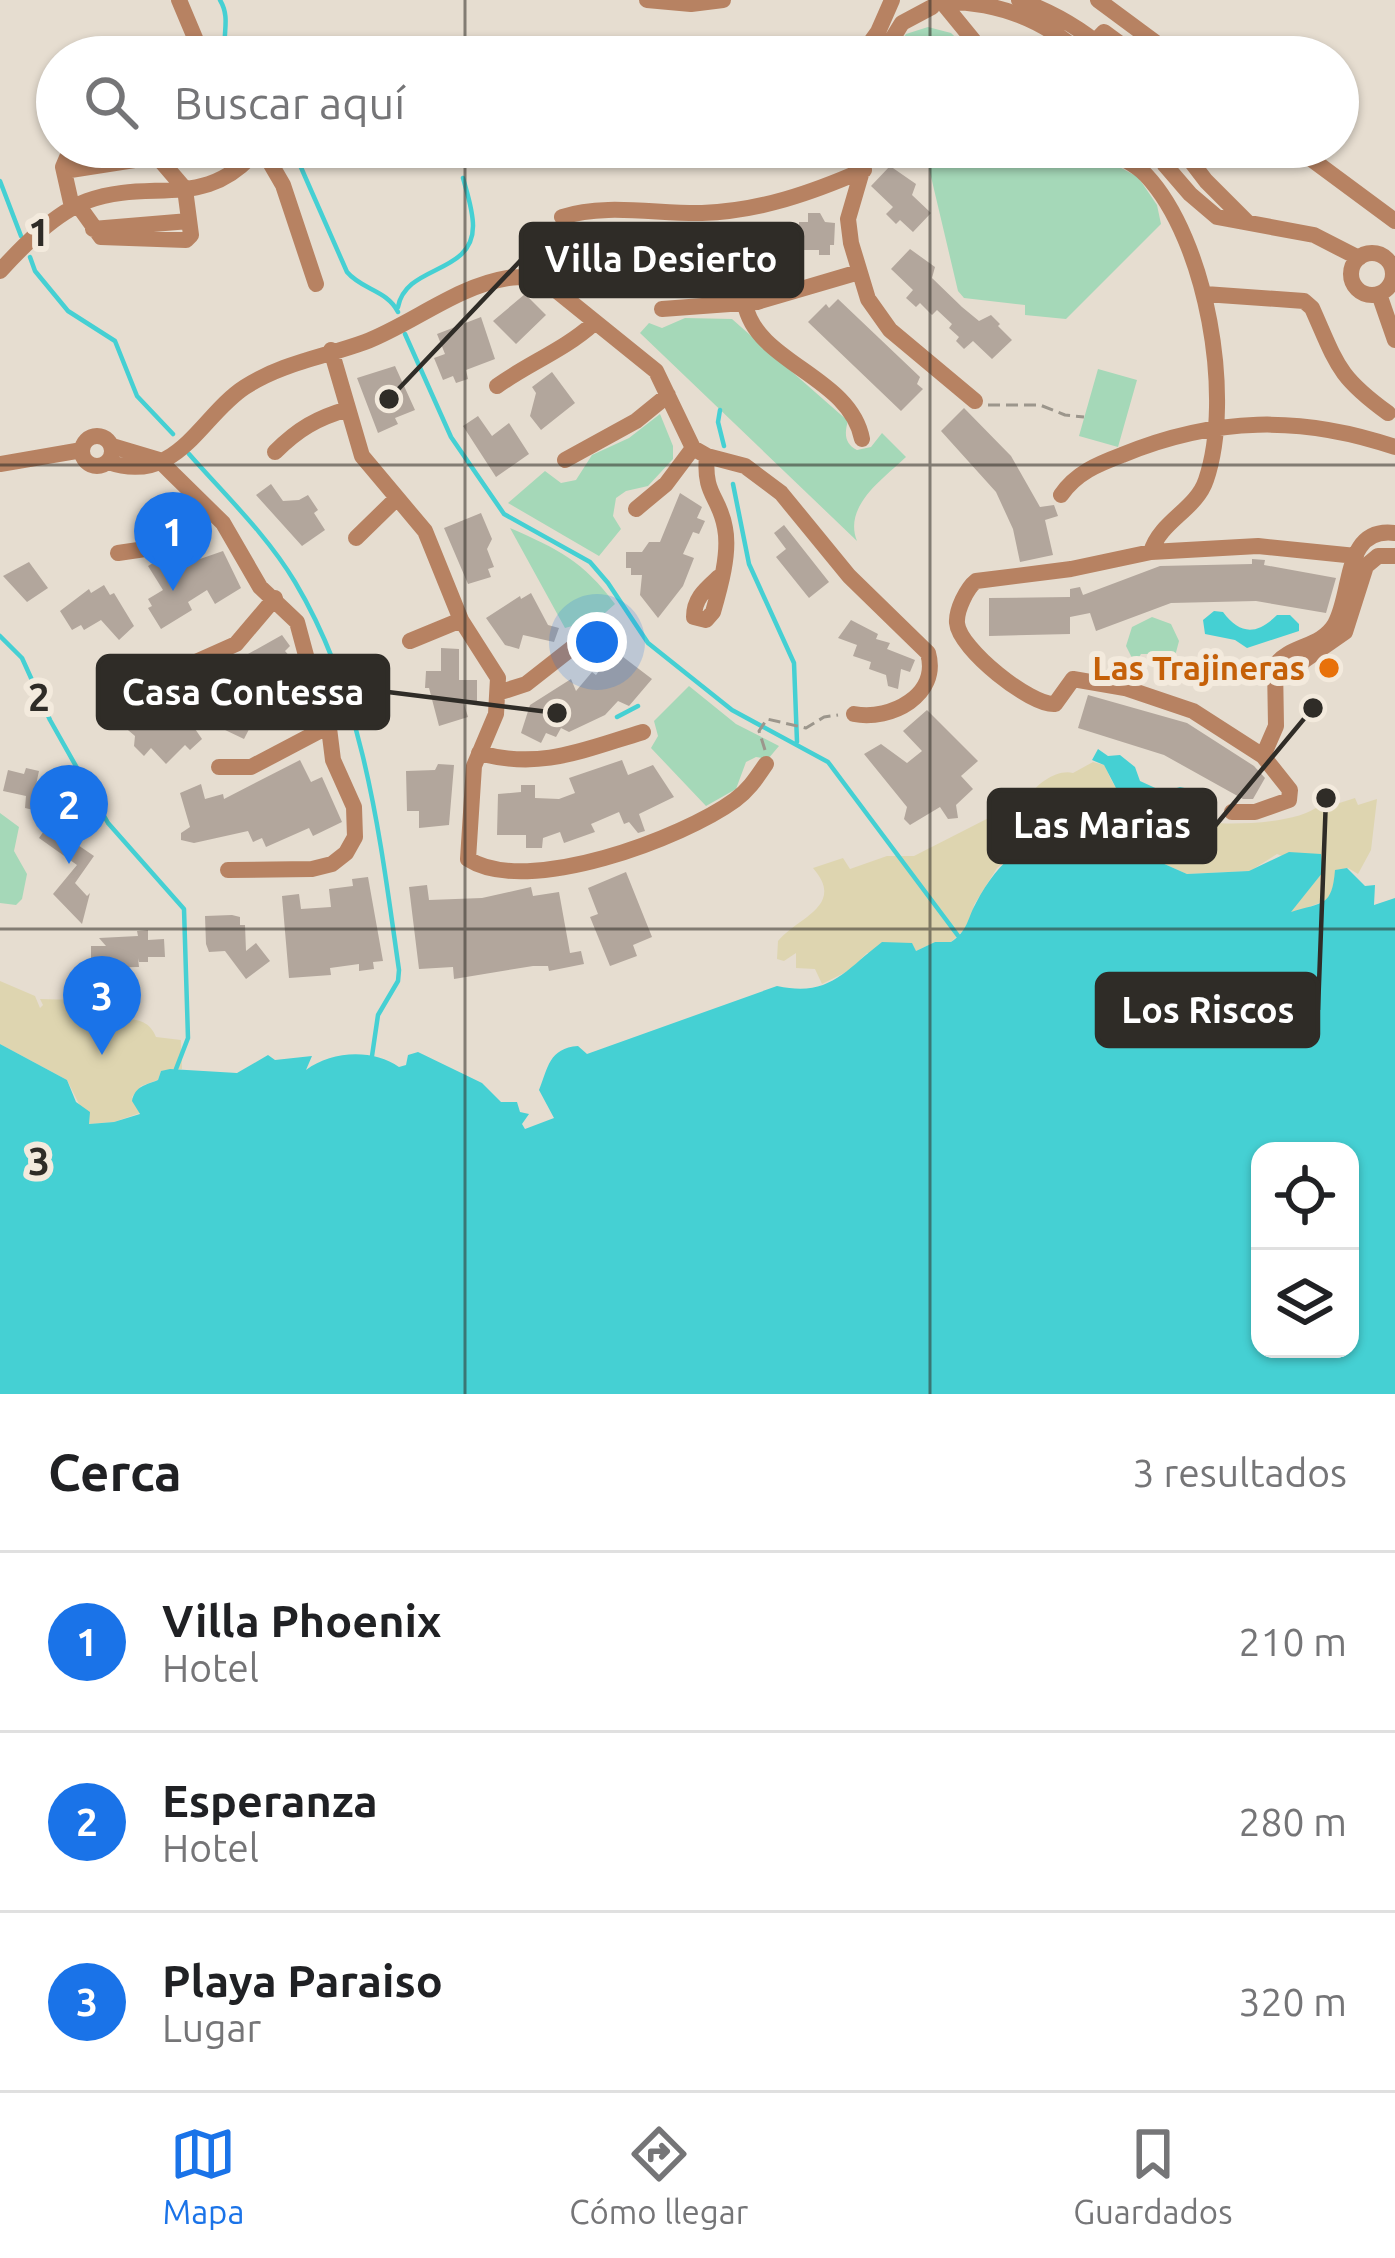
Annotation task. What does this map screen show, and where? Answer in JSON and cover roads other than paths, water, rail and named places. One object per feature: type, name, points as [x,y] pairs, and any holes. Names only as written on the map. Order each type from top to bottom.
[{"type":"street","points":[[179,0],[194,36]]},
{"type":"street","points":[[647,0],[691,4],[723,0]]},
{"type":"street","points":[[875,36],[892,0]]},
{"type":"street","points":[[907,0],[918,7],[969,2],[1005,9],[1058,36]]},
{"type":"street","points":[[1019,0],[1091,36]]},
{"type":"street","points":[[1098,0],[1147,36]]},
{"type":"street","points":[[894,36],[902,23],[939,3]]},
{"type":"street","points":[[939,3],[968,36]]},
{"type":"street","points":[[65,168],[75,206],[93,229],[189,221],[185,189],[167,168]]},
{"type":"street","points":[[64,171],[78,168]]},
{"type":"street","points":[[0,271],[75,206],[121,194],[185,189],[242,168]]},
{"type":"street","points":[[273,168],[284,185],[316,284]]},
{"type":"street","points":[[1138,168],[1169,210],[1205,293],[1219,426],[1205,484],[1160,532],[1151,552]]},
{"type":"street","points":[[1168,168],[1217,217],[1314,235],[1359,258],[1378,254],[1388,261],[1392,280],[1379,294],[1368,295],[1354,285],[1351,273],[1359,258]]},
{"type":"street","points":[[1196,168],[1247,222]]},
{"type":"street","points":[[1323,168],[1395,221]]},
{"type":"street","points":[[562,217],[588,212],[746,209],[788,200],[864,170]]},
{"type":"street","points":[[864,170],[848,219],[859,272],[882,322],[975,401]]},
{"type":"street","points":[[662,309],[745,304],[859,272]]},
{"type":"street","points":[[0,464],[82,450],[86,440],[95,436],[105,437],[110,454],[130,467],[159,460],[193,440],[242,389],[332,350],[361,344],[456,298],[509,278],[533,278],[552,287],[656,371],[680,428],[700,452],[706,483],[726,530],[719,577]]},
{"type":"street","points":[[1205,293],[1304,301],[1312,308],[1341,373],[1388,413]]},
{"type":"street","points":[[1379,294],[1395,340]]},
{"type":"street","points":[[745,304],[758,332],[858,416],[862,439]]},
{"type":"street","points":[[497,386],[528,364],[564,348],[593,324]]},
{"type":"street","points":[[332,350],[362,455],[425,531],[460,620],[493,665],[501,692],[474,766],[468,859],[495,872],[559,870],[637,846],[726,806],[747,790],[766,764]]},
{"type":"street","points":[[565,460],[636,421],[668,395]]},
{"type":"street","points":[[275,452],[317,418],[348,409]]},
{"type":"street","points":[[1061,495],[1078,476],[1101,463],[1189,430],[1304,426],[1353,433],[1395,447]]},
{"type":"street","points":[[636,509],[700,452]]},
{"type":"street","points":[[700,452],[745,466],[781,493],[850,576],[928,653],[932,667],[925,689],[883,716],[854,714]]},
{"type":"street","points":[[159,460],[231,534],[260,586],[297,622],[328,726],[333,760],[356,818],[355,837],[346,853],[322,868],[228,870]]},
{"type":"street","points":[[356,538],[397,498]]},
{"type":"street","points":[[118,553],[152,548],[209,509]]},
{"type":"street","points":[[1263,756],[1276,726],[1275,665],[1333,628],[1355,556],[1373,533],[1395,533]]},
{"type":"street","points":[[1232,812],[1255,812],[1289,800],[1290,790],[1263,756],[1193,711],[1125,688],[1073,679],[1055,704],[1040,704],[990,665],[959,628],[969,586],[976,581],[1071,569],[1151,552],[1258,546],[1355,556]]},
{"type":"street","points":[[1292,669],[1346,632],[1366,566],[1378,556],[1395,556]]},
{"type":"street","points":[[171,673],[232,647],[275,598]]},
{"type":"street","points":[[410,641],[460,620]]},
{"type":"street","points":[[501,692],[526,684],[577,644]]},
{"type":"street","points":[[219,767],[250,767],[328,726]]},
{"type":"street","points":[[479,754],[524,763],[548,761],[643,732]]},
{"type":"water","points":[[1214,611],[1249,630],[1277,615],[1290,615],[1299,631],[1247,648],[1235,640],[1205,634],[1203,620]]},
{"type":"water","points":[[1098,749],[1108,756],[1120,755],[1135,767],[1140,781],[1164,792],[1189,789],[1195,800],[1192,809],[1178,815],[1116,788],[1104,765],[1092,760]]},
{"type":"water","points":[[1062,830],[1094,833],[1187,874],[1249,871],[1289,852],[1321,854],[1323,872],[1291,912],[1324,901],[1335,870],[1347,868],[1365,886],[1375,885],[1374,905],[1395,898],[1395,1394],[0,1394],[0,1044],[67,1080],[76,1102],[90,1112],[89,1124],[140,1114],[132,1101],[136,1092],[170,1069],[237,1073],[268,1055],[275,1060],[312,1056],[306,1070],[353,1054],[378,1057],[399,1067],[406,1065],[408,1055],[418,1052],[482,1083],[501,1102],[517,1102],[520,1112],[529,1114],[522,1124],[525,1129],[554,1118],[539,1090],[551,1060],[561,1051],[578,1046],[587,1054],[777,986],[823,985],[882,942],[912,943],[916,951],[935,942],[951,942],[964,929],[984,889],[1022,849]]},
{"type":"waterway","points":[[220,0],[225,36]]},
{"type":"waterway","points":[[301,168],[347,272],[388,299],[398,312]]},
{"type":"waterway","points":[[398,307],[413,283],[451,262],[470,242],[473,220],[463,178]]},
{"type":"waterway","points":[[0,181],[21,236]]},
{"type":"waterway","points":[[30,257],[35,271],[68,311],[115,341],[137,396],[173,434]]},
{"type":"waterway","points":[[405,334],[451,437],[504,514],[590,562],[648,643],[732,710],[828,762],[959,937]]},
{"type":"waterway","points":[[720,410],[724,446]]},
{"type":"waterway","points":[[189,454],[259,532],[295,582],[319,627],[354,721],[376,820],[399,970],[398,981],[378,1015],[372,1056]]},
{"type":"waterway","points":[[733,484],[749,564],[794,663],[797,742]]},
{"type":"waterway","points":[[0,636],[22,658],[50,720],[108,823],[184,909],[188,1038],[176,1069]]},
{"type":"waterway","points":[[617,717],[638,706]]},
{"type":"place","name":"Villa Desierto","points":[[389,399]]},
{"type":"place","name":"Villa Phoenix","points":[[173,591]]},
{"type":"place","name":"Las Trajineras","points":[[1329,668]]},
{"type":"place","name":"Las Marias","points":[[1313,708]]},
{"type":"place","name":"Casa Contessa","points":[[557,713]]},
{"type":"place","name":"Los Riscos","points":[[1326,798]]},
{"type":"place","name":"Esperanza","points":[[69,864]]},
{"type":"place","name":"Playa Paraiso","points":[[102,1055]]}]
